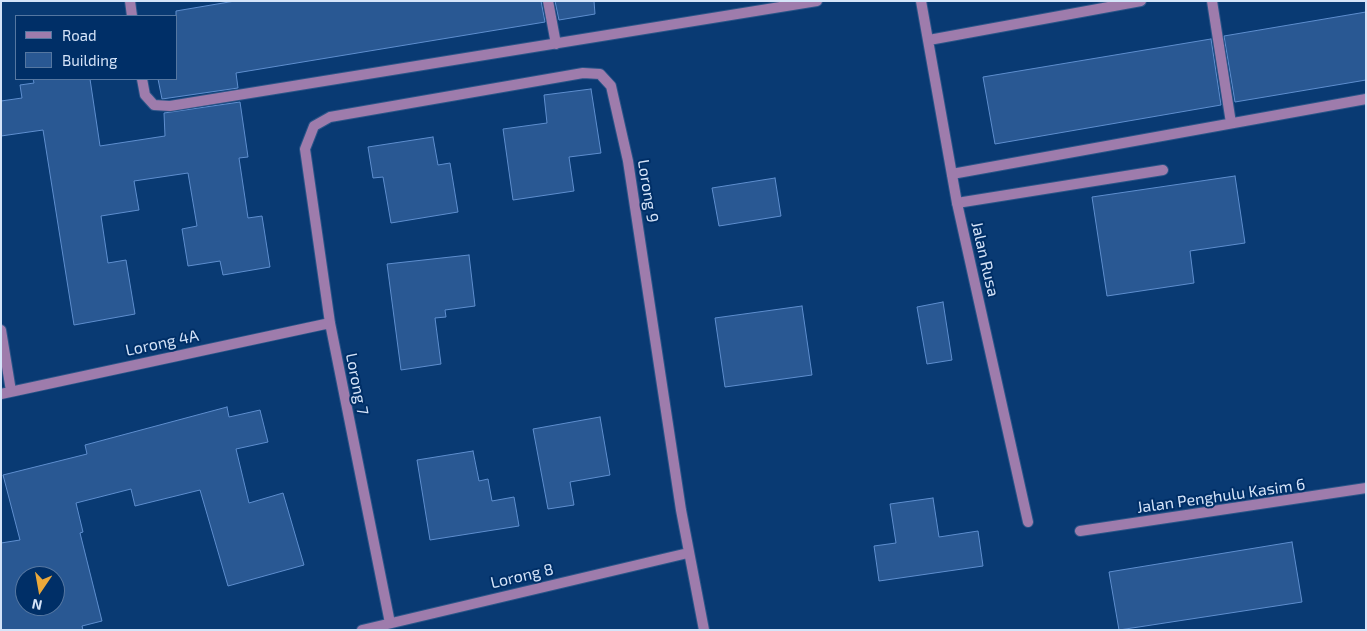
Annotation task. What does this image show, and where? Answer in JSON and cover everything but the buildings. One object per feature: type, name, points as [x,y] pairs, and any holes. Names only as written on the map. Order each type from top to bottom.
[{"type":"street","points":[[130,1],[132,15]]},
{"type":"street","points":[[548,1],[556,44]]},
{"type":"street","points":[[142,80],[145,95],[154,105],[170,106],[817,1]]},
{"type":"street","name":"Jalan Rusa","points":[[921,1],[957,203],[1028,522]]},
{"type":"street","points":[[928,40],[1141,1]]},
{"type":"street","points":[[1212,1],[1231,123]]},
{"type":"street","name":"Lorong 9","points":[[305,149],[314,126],[330,117],[583,73],[600,74],[611,86],[628,161],[688,552],[704,630]]},
{"type":"street","points":[[952,174],[1366,99]]},
{"type":"street","name":"Lorong 7","points":[[305,149],[330,323],[390,623]]},
{"type":"street","points":[[957,203],[1163,170]]},
{"type":"street","name":"Lorong 4A","points":[[6,393],[330,323]]},
{"type":"street","points":[[1,330],[6,393]]},
{"type":"street","name":"Jalan Penghulu Kasim 6","points":[[1080,531],[1366,488]]},
{"type":"street","name":"Lorong 8","points":[[362,630],[688,552]]}]
